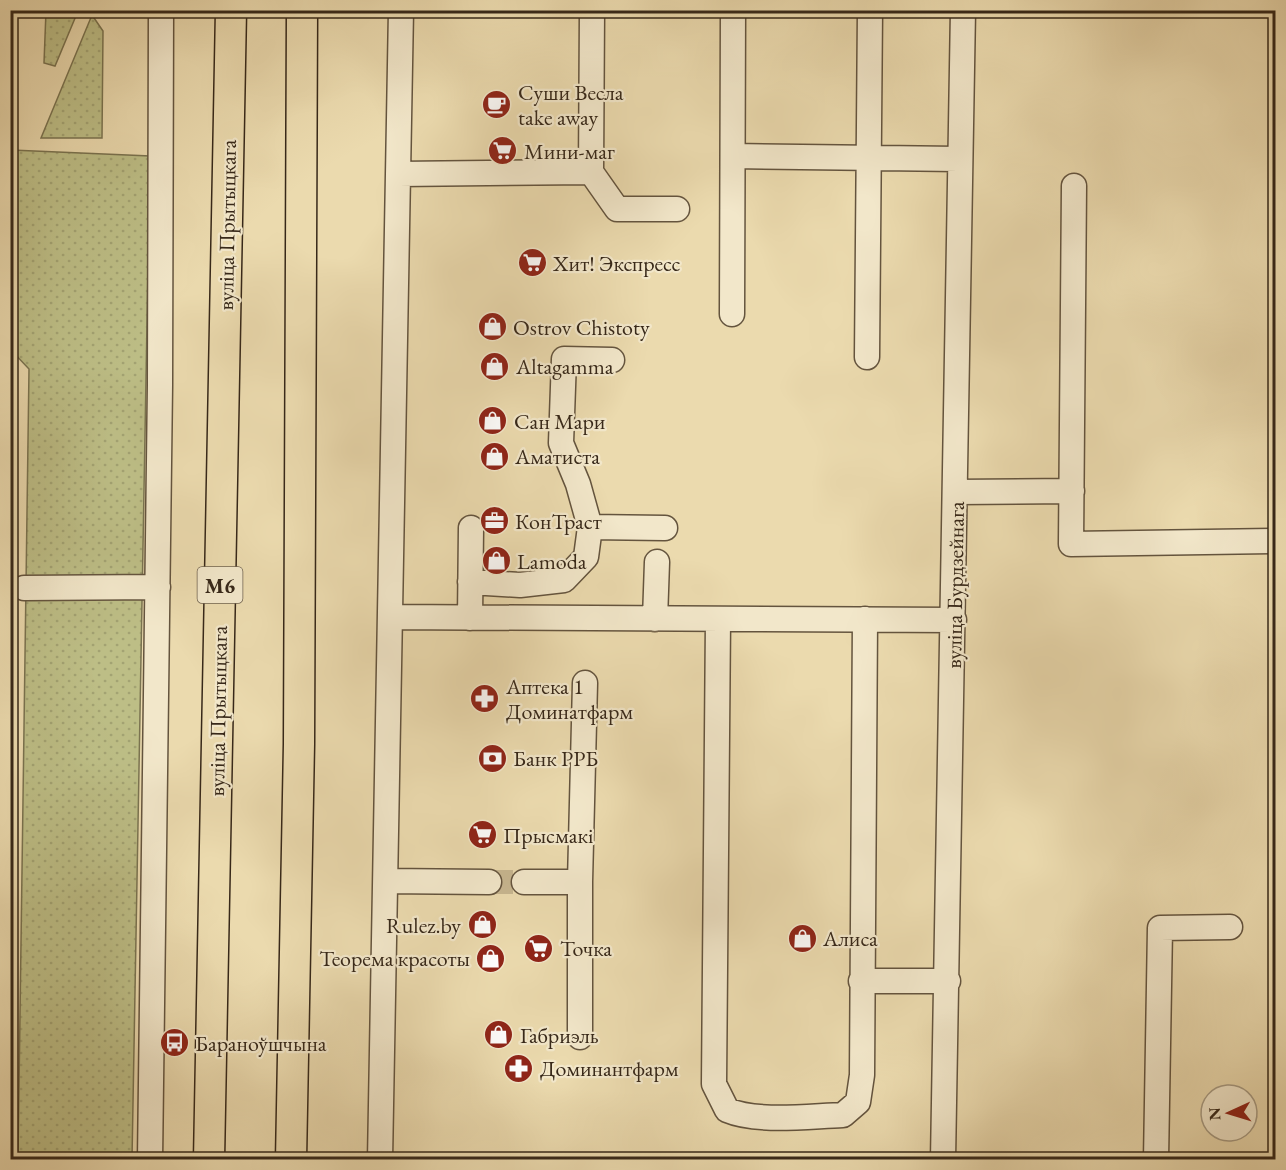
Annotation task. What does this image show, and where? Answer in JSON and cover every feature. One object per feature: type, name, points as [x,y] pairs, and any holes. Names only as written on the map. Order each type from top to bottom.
[{"type":"main road","name":"вуліца Прытыцкага","points":[[209,1160],[231,10]]},
{"type":"main road","points":[[291,1160],[299,733],[302,10]]},
{"type":"street","points":[[150,1160],[158,587],[161,10]]},
{"type":"street","points":[[381,1160],[400,10]]},
{"type":"street","points":[[592,10],[591,172],[617,208],[677,209]]},
{"type":"street","points":[[732,314],[733,10]]},
{"type":"street","points":[[867,357],[870,10]]},
{"type":"street","name":"вуліца Бурдзейнага","points":[[943,1160],[956,492],[958,159],[963,10]]},
{"type":"street","points":[[733,156],[958,159]]},
{"type":"street","points":[[399,174],[591,172]]},
{"type":"street","points":[[1074,186],[1071,544],[1275,541]]},
{"type":"street","points":[[470,582],[520,585],[564,580],[586,557],[590,527],[578,484],[561,443],[564,359],[612,360]]},
{"type":"street","points":[[956,492],[1072,491]]},
{"type":"street","points":[[590,527],[665,528]]},
{"type":"street","points":[[470,618],[471,528]]},
{"type":"street","points":[[655,618],[657,562]]},
{"type":"street","points":[[24,588],[158,587]]},
{"type":"street","points":[[391,617],[954,620]]},
{"type":"street","points":[[718,619],[714,1084],[727,1110],[741,1116],[843,1115],[858,1102],[862,1075],[865,619]]},
{"type":"street","points":[[580,1037],[580,882],[585,683]]},
{"type":"street","points":[[386,881],[489,882]]},
{"type":"street","points":[[524,882],[580,882]]},
{"type":"street","points":[[1156,1160],[1160,928],[1230,927]]},
{"type":"street","points":[[861,981],[948,981]]},
{"type":"green space","points":[[46,11],[78,11],[55,66],[44,63]]},
{"type":"green space","points":[[92,15],[103,31],[102,138],[41,138]]},
{"type":"green space","points":[[11,150],[150,156],[132,1159],[18,1159],[29,369],[11,350]]},
{"type":"tunnel","points":[[489,882],[524,882]]},
{"type":"place","name":"Суши Весла take away","points":[[497,105]]},
{"type":"place","name":"Мини-маг","points":[[503,151]]},
{"type":"place","name":"Хит! Экспресс","points":[[532,263]]},
{"type":"place","name":"Ostrov Chistoty","points":[[492,327]]},
{"type":"place","name":"Altagamma","points":[[495,366]]},
{"type":"place","name":"Сан Мари","points":[[493,421]]},
{"type":"place","name":"Аматиста","points":[[494,456]]},
{"type":"place","name":"КонТраст","points":[[494,521]]},
{"type":"place","name":"Lamoda","points":[[496,561]]},
{"type":"place","name":"Аптека 1 Доминатфарм","points":[[485,699]]},
{"type":"place","name":"Банк РРБ","points":[[492,758]]},
{"type":"place","name":"Прысмакі","points":[[482,835]]},
{"type":"place","name":"Rulez.by","points":[[482,925]]},
{"type":"place","name":"Алиса","points":[[802,938]]},
{"type":"place","name":"Точка","points":[[539,948]]},
{"type":"place","name":"Теорема красоты","points":[[491,958]]},
{"type":"place","name":"Габриэль","points":[[499,1035]]},
{"type":"place","name":"Бараноўшчына","points":[[174,1043]]},
{"type":"place","name":"Доминантфарм","points":[[519,1068]]}]
